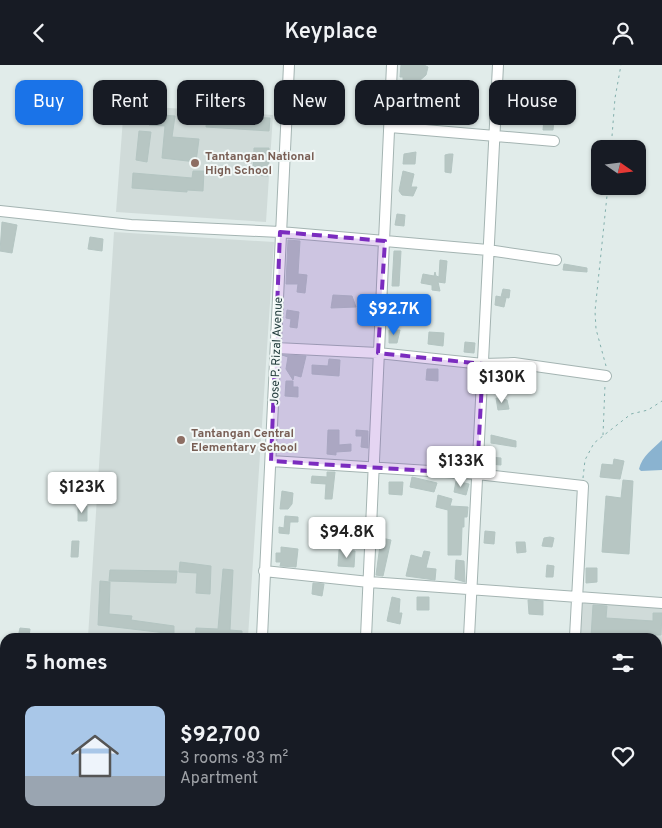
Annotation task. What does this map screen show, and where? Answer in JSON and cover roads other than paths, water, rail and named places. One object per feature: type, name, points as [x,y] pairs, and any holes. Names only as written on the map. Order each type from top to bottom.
[{"type":"street","name":"Jose P. Rizal Avenue","points":[[262,633],[289,65]]},
{"type":"street","points":[[366,633],[392,65]]},
{"type":"street","points":[[469,633],[498,65]]},
{"type":"street","points":[[390,127],[554,141]]},
{"type":"street","points":[[0,211],[131,225],[280,232],[488,250],[556,260]]},
{"type":"street","points":[[276,349],[378,353],[483,364],[514,363],[606,376]]},
{"type":"street","points":[[271,461],[477,474],[584,486],[575,633]]},
{"type":"street","points":[[264,571],[369,582],[662,603]]},
{"type":"water","points":[[662,440],[662,470],[641,471],[639,469],[640,464],[648,453]]},
{"type":"place","name":"Tantangan National High School","points":[[195,163]]},
{"type":"place","name":"Tantangan Central Elementary School","points":[[181,440]]}]
